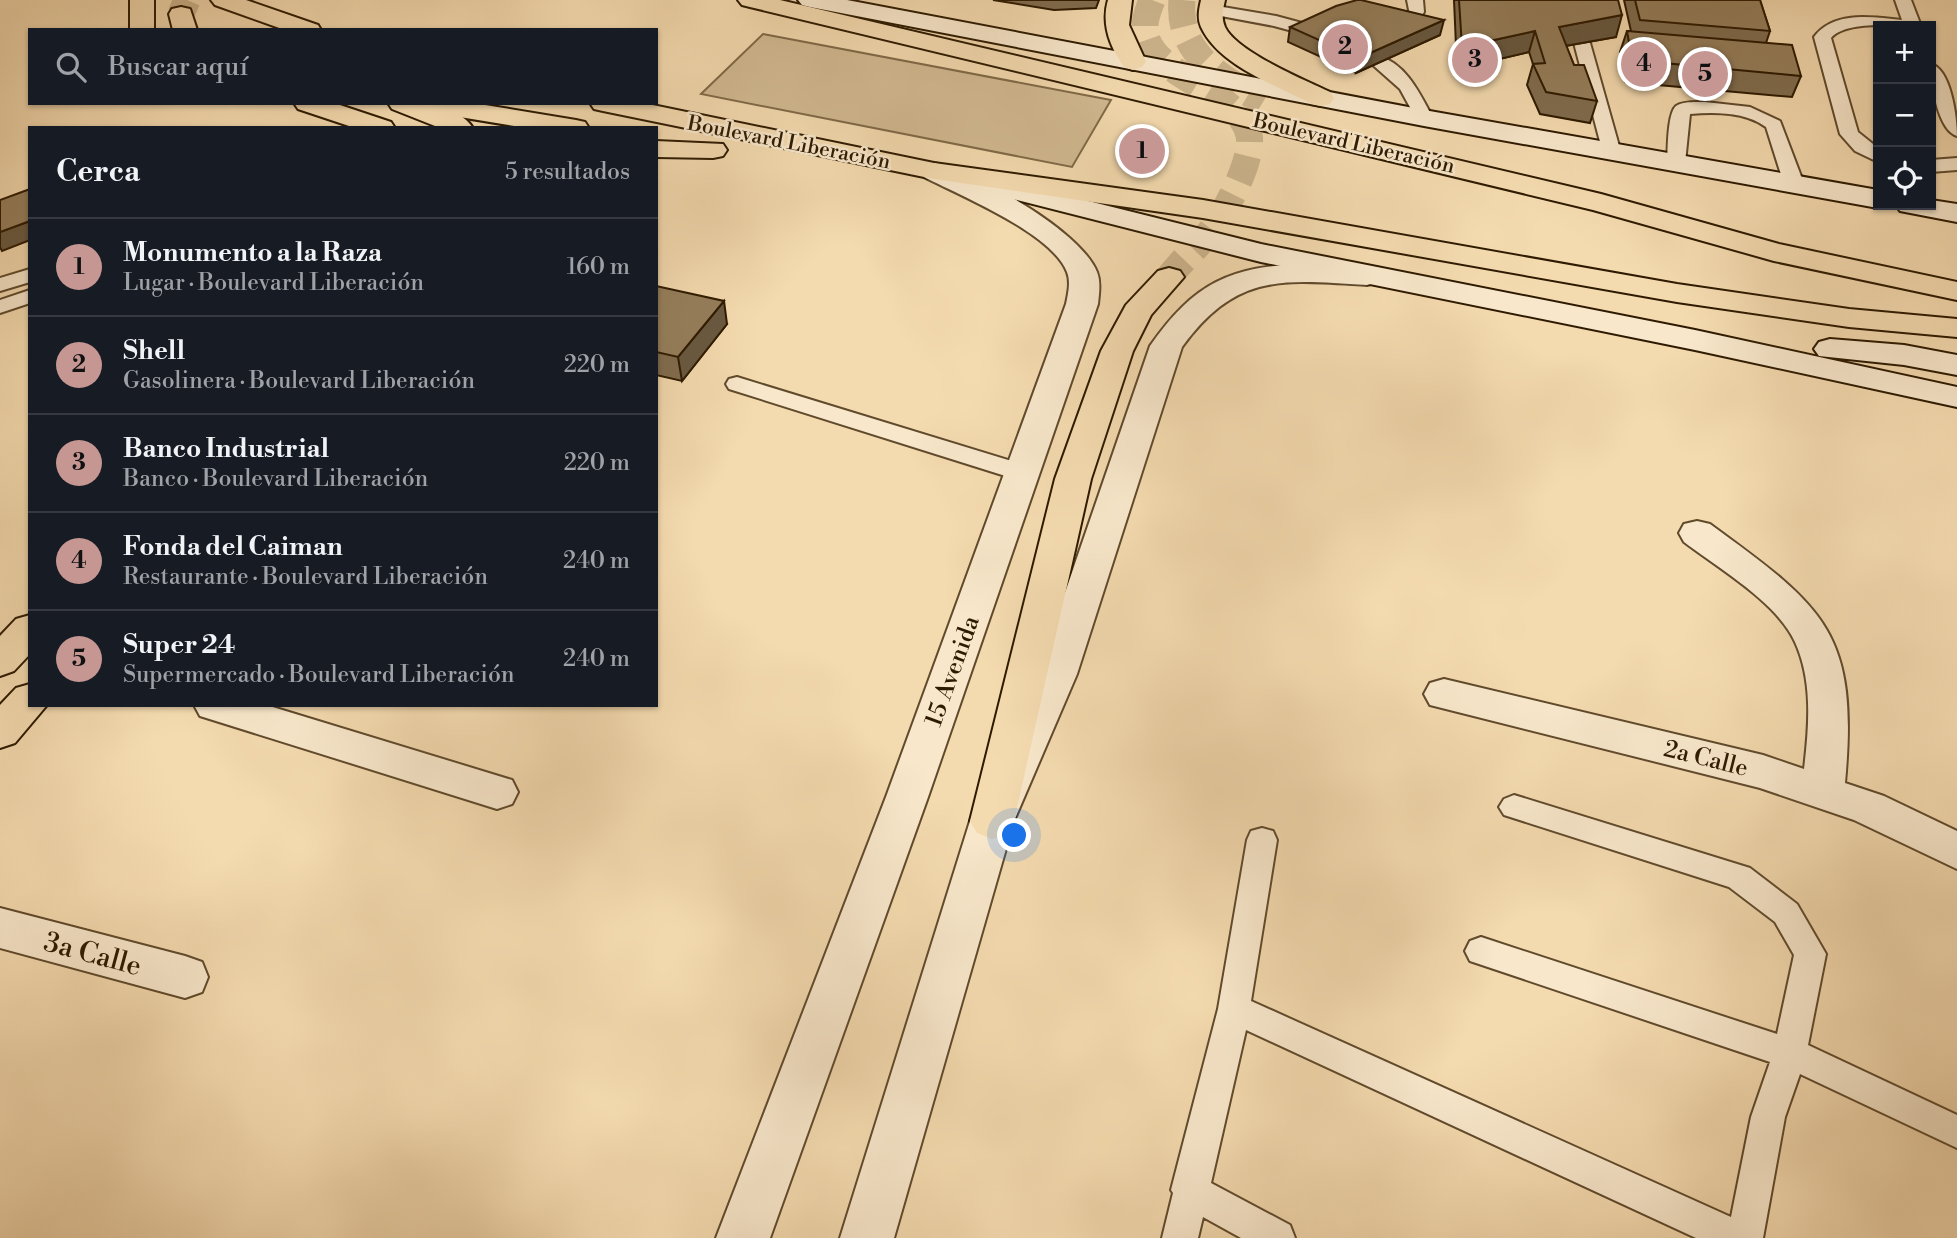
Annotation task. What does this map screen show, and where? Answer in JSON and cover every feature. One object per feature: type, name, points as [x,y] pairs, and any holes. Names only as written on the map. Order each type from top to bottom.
[{"type":"main road","points":[[142,0],[139,9],[142,28]]},
{"type":"main road","points":[[223,0],[303,28]]},
{"type":"main road","points":[[269,0],[287,12],[322,28]]},
{"type":"main road","name":"Boulevard Liberación","points":[[750,0],[1561,193],[1774,252],[1957,291]]},
{"type":"main road","points":[[1120,0],[1116,16],[1117,28],[1133,62]]},
{"type":"main road","points":[[1212,5],[1211,21],[1216,33],[1235,50],[1321,99]]},
{"type":"main road","points":[[1263,102],[1286,113],[1638,190],[1957,274]]},
{"type":"main road","points":[[313,105],[376,126]]},
{"type":"main road","points":[[407,105],[456,126]]},
{"type":"main road","points":[[436,105],[564,126]]},
{"type":"main road","name":"Boulevard Liberación","points":[[612,105],[934,171],[1203,209],[1677,293],[1849,318],[1957,328]]},
{"type":"main road","points":[[658,141],[713,150]]},
{"type":"main road","points":[[658,149],[713,150],[796,144]]},
{"type":"main road","points":[[992,821],[1073,479],[1117,351],[1137,312],[1169,276]]},
{"type":"main road","points":[[0,661],[28,631]]},
{"type":"main road","points":[[0,732],[28,701]]},
{"type":"street","name":"Boulevard Liberación","points":[[810,0],[1321,99],[1873,198]]},
{"type":"street","name":"Boulevard Liberación","points":[[934,171],[1261,253],[1695,340],[1957,397]]},
{"type":"street","name":"15 Avenida","points":[[744,1238],[907,797],[1082,304],[1084,274],[1071,251],[1046,230],[934,171]]},
{"type":"street","points":[[1936,209],[1957,213]]},
{"type":"street","points":[[867,1238],[992,821],[1056,674],[1162,358],[1182,321],[1203,300],[1237,282],[1299,272],[1376,276]]},
{"type":"street","points":[[1695,340],[1904,355],[1957,365]]},
{"type":"street","points":[[1697,533],[1778,596],[1799,618],[1815,642],[1824,670],[1830,732],[1823,792]]},
{"type":"street","name":"2a Calle","points":[[1444,694],[1763,772],[1869,808],[1957,851]]},
{"type":"street","points":[[221,707],[497,792]]},
{"type":"street","name":"3a Calle","points":[[0,928],[185,977]]},
{"type":"lane","points":[[1903,0],[1910,21]]},
{"type":"lane","points":[[1212,5],[1311,31]]},
{"type":"lane","points":[[1873,25],[1838,24],[1826,30],[1822,37],[1849,134],[1873,153]]},
{"type":"lane","points":[[1582,43],[1612,153]]},
{"type":"lane","points":[[1380,62],[1407,86],[1424,118]]},
{"type":"lane","points":[[1936,80],[1957,130]]},
{"type":"lane","points":[[1676,163],[1679,120],[1683,109],[1714,107],[1748,113],[1774,125],[1794,184]]},
{"type":"lane","points":[[1936,166],[1957,164]]},
{"type":"lane","points":[[0,285],[28,276]]},
{"type":"lane","points":[[0,307],[28,297]]},
{"type":"lane","points":[[737,384],[1023,472]]},
{"type":"lane","points":[[1514,807],[1738,877],[1786,913],[1810,954],[1790,1052],[1768,1117],[1745,1238]]},
{"type":"lane","points":[[1180,1238],[1189,1190],[1234,1009],[1262,840]]},
{"type":"lane","points":[[1481,951],[1790,1052],[1957,1132]]},
{"type":"lane","points":[[1234,1009],[1737,1238]]},
{"type":"lane","points":[[1189,1190],[1277,1238]]},
{"type":"shaded area","points":[[763,34],[1111,100],[1072,167],[701,94]]},
{"type":"building","points":[[1357,0],[1444,20],[1359,58],[1290,27],[1336,6]]},
{"type":"building","points":[[1459,0],[1618,0],[1622,15],[1559,27],[1574,65],[1584,65],[1597,101],[1546,92],[1533,64],[1545,63],[1535,31],[1462,47]]},
{"type":"building","points":[[1635,0],[1760,0],[1770,31],[1640,20]]},
{"type":"building","points":[[1627,31],[1792,45],[1801,76],[1632,60]]},
{"type":"building","points":[[28,190],[28,222],[0,232],[0,200]]},
{"type":"building","points":[[658,286],[724,301],[678,357],[658,352]]},
{"type":"tunnel","points":[[181,14],[187,0]]},
{"type":"tunnel","points":[[1152,0],[1145,23],[1148,43],[1159,58],[1174,70],[1228,105],[1242,119],[1249,135],[1247,157],[1238,184],[1218,221],[1169,277]]},
{"type":"tunnel","points":[[1182,0],[1182,19],[1194,50],[1218,73],[1263,102]]},
{"type":"place","name":"Shell","points":[[1345,47]]},
{"type":"place","name":"Banco Industrial","points":[[1475,60]]},
{"type":"place","name":"Fonda del Caiman","points":[[1644,64]]},
{"type":"place","name":"Super 24","points":[[1705,74]]},
{"type":"place","name":"Monumento a la Raza","points":[[1142,151]]}]
